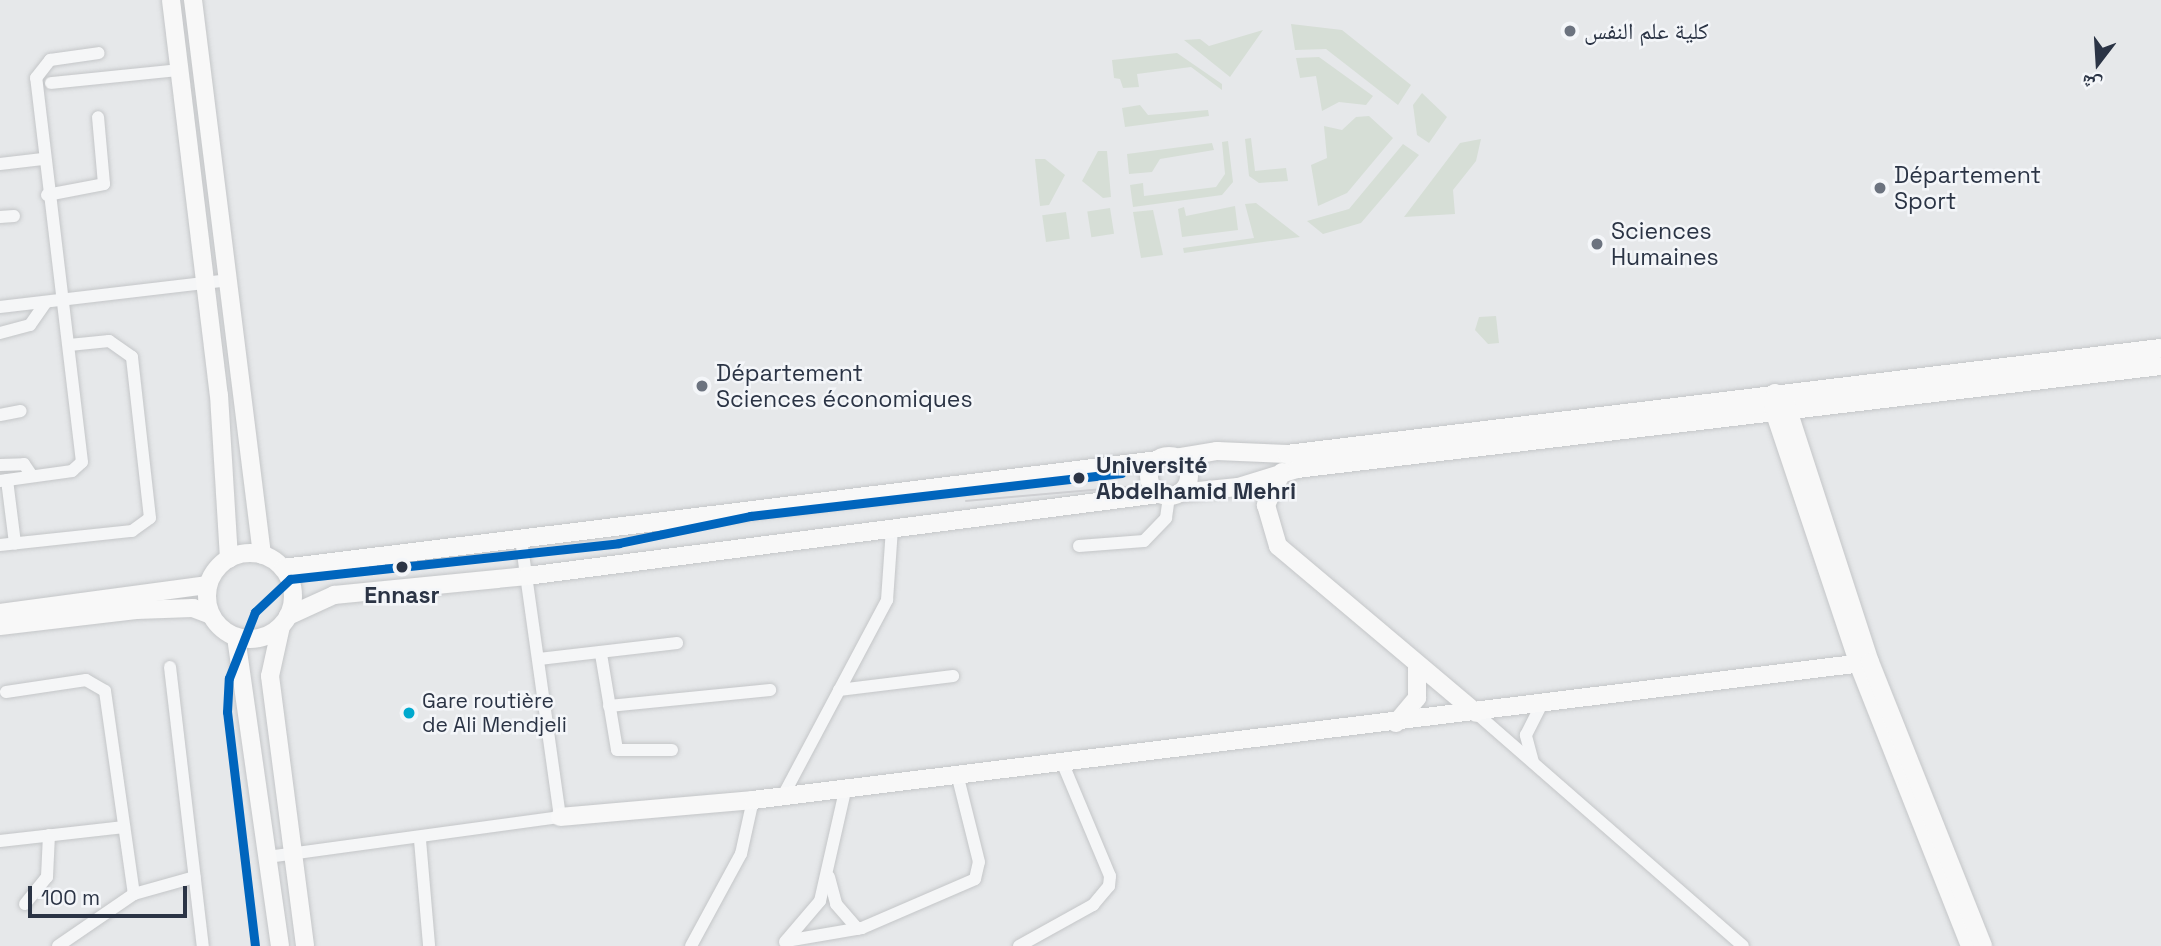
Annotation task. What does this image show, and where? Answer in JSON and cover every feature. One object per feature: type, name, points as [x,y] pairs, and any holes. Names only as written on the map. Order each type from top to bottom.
[{"type":"main road","points":[[171,0],[219,395],[229,559]]},
{"type":"main road","points":[[193,0],[262,555]]},
{"type":"main road","points":[[0,626],[136,610],[193,608],[211,615],[236,637],[260,638],[285,621],[334,595],[527,576],[1247,484],[1273,475],[2161,348]]},
{"type":"main road","points":[[283,568],[1217,451],[1258,456],[2161,366]]},
{"type":"main road","points":[[219,395],[243,391]]},
{"type":"main road","points":[[1778,403],[1865,664],[1976,945]]},
{"type":"main road","points":[[1258,456],[1273,475]]},
{"type":"main road","points":[[1169,494],[1189,478],[1175,458]]},
{"type":"main road","points":[[1157,460],[1149,480],[1169,494]]},
{"type":"main road","points":[[1273,475],[1266,503],[1272,536],[1285,554],[1416,668],[1476,713]]},
{"type":"main road","points":[[1247,484],[1266,503]]},
{"type":"main road","points":[[0,614],[208,584],[229,559],[262,555],[283,568],[293,587],[270,665],[304,946]]},
{"type":"main road","points":[[208,584],[211,615]]},
{"type":"main road","points":[[236,637],[280,946]]},
{"type":"main road","points":[[560,817],[753,800],[784,794],[1541,706],[1865,664]]},
{"type":"main road","points":[[1396,723],[1417,698],[1416,668]]},
{"type":"street","points":[[15,543],[3,480],[72,471],[82,462],[69,345],[47,195],[37,72],[50,60],[99,53]]},
{"type":"street","points":[[51,83],[179,70]]},
{"type":"street","points":[[47,195],[104,184],[98,117]]},
{"type":"street","points":[[0,164],[43,159]]},
{"type":"street","points":[[0,217],[15,216]]},
{"type":"street","points":[[0,307],[229,281]]},
{"type":"street","points":[[0,333],[30,325],[46,302]]},
{"type":"street","points":[[0,545],[132,531],[146,524],[152,510],[132,357],[109,341],[69,345]]},
{"type":"street","points":[[0,415],[21,411]]},
{"type":"street","points":[[0,465],[24,464],[32,476]]},
{"type":"street","points":[[1079,546],[1144,541],[1166,519],[1169,494]]},
{"type":"street","points":[[784,794],[887,600],[892,529]]},
{"type":"street","points":[[268,857],[420,840],[560,817],[521,540]]},
{"type":"street","points":[[539,659],[601,654],[677,643]]},
{"type":"street","points":[[601,654],[617,750],[672,750]]},
{"type":"street","points":[[170,667],[203,946]]},
{"type":"street","points":[[839,690],[953,676]]},
{"type":"street","points":[[6,692],[86,680],[102,687],[109,702],[134,894]]},
{"type":"street","points":[[609,706],[770,690]]},
{"type":"street","points":[[1535,766],[1526,735],[1541,706]]},
{"type":"street","points":[[1476,713],[1728,940],[1743,946]]},
{"type":"street","points":[[1018,946],[1094,905],[1109,886],[1110,876],[1062,762]]},
{"type":"street","points":[[784,943],[858,929],[975,879],[979,862],[957,774]]},
{"type":"street","points":[[784,943],[820,901],[829,876],[846,787]]},
{"type":"street","points":[[691,946],[741,854],[753,800]]},
{"type":"street","points":[[0,841],[124,827]]},
{"type":"street","points":[[25,904],[47,877],[49,835]]},
{"type":"street","points":[[420,840],[429,946]]},
{"type":"street","points":[[829,876],[836,904],[858,929]]},
{"type":"street","points":[[58,946],[134,894],[195,877]]},
{"type":"shaded area","points":[[1291,24],[1342,30],[1411,85],[1398,105],[1326,49],[1295,50]]},
{"type":"shaded area","points":[[1263,30],[1230,77],[1184,40],[1200,39],[1209,46]]},
{"type":"shaded area","points":[[1177,53],[1222,84],[1222,90],[1191,67],[1137,74],[1139,87],[1123,88],[1120,79],[1114,78],[1112,60]]},
{"type":"shaded area","points":[[1319,57],[1373,96],[1366,105],[1339,102],[1322,111],[1316,76],[1300,78],[1296,58]]},
{"type":"shaded area","points":[[1422,93],[1447,117],[1429,143],[1417,135],[1413,105]]},
{"type":"shaded area","points":[[1140,105],[1148,115],[1208,110],[1209,116],[1125,127],[1122,108]]},
{"type":"shaded area","points":[[1369,116],[1393,138],[1347,193],[1318,206],[1311,165],[1327,158],[1324,126],[1342,130],[1356,117]]},
{"type":"shaded area","points":[[1251,138],[1255,171],[1286,168],[1288,181],[1259,183],[1249,176],[1245,139]]},
{"type":"shaded area","points":[[1481,139],[1476,161],[1453,190],[1455,214],[1404,217],[1460,143]]},
{"type":"shaded area","points":[[1228,141],[1233,182],[1222,195],[1133,207],[1130,185],[1143,183],[1144,196],[1216,187],[1225,174],[1222,142]]},
{"type":"shaded area","points":[[1212,143],[1214,150],[1160,159],[1152,172],[1129,174],[1127,154]]},
{"type":"shaded area","points":[[1403,144],[1419,155],[1361,223],[1323,234],[1307,221],[1349,209]]},
{"type":"shaded area","points":[[1098,151],[1107,151],[1111,197],[1103,198],[1082,181]]},
{"type":"shaded area","points":[[1035,159],[1045,159],[1065,175],[1049,205],[1040,206]]},
{"type":"shaded area","points":[[1256,203],[1300,237],[1184,253],[1183,248],[1254,238],[1245,204]]},
{"type":"shaded area","points":[[1235,206],[1238,230],[1182,237],[1178,209],[1184,207],[1186,216]]},
{"type":"shaded area","points":[[1110,208],[1114,234],[1091,237],[1087,212]]},
{"type":"shaded area","points":[[1153,210],[1163,255],[1141,258],[1133,212]]},
{"type":"shaded area","points":[[1066,212],[1070,239],[1046,242],[1042,215]]},
{"type":"shaded area","points":[[1496,316],[1499,343],[1488,344],[1475,330],[1479,317]]},
{"type":"tram line","points":[[966,501],[1125,487]]},
{"type":"transit line","points":[[255,946],[227,712],[229,678],[255,612],[290,579],[619,543],[750,516],[1122,473]]},
{"type":"place","name":"كلية علم النفس","points":[[1570,31]]},
{"type":"place","name":"Département Sport","points":[[1880,188]]},
{"type":"place","name":"Sciences Humaines","points":[[1597,244]]},
{"type":"place","name":"Département Sciences économiques","points":[[702,386]]},
{"type":"place","name":"Université Abdelhamid Mehri","points":[[1079,478]]},
{"type":"place","name":"Ennasr","points":[[402,567]]},
{"type":"place","name":"Gare routière de Ali Mendjeli","points":[[409,713]]}]
